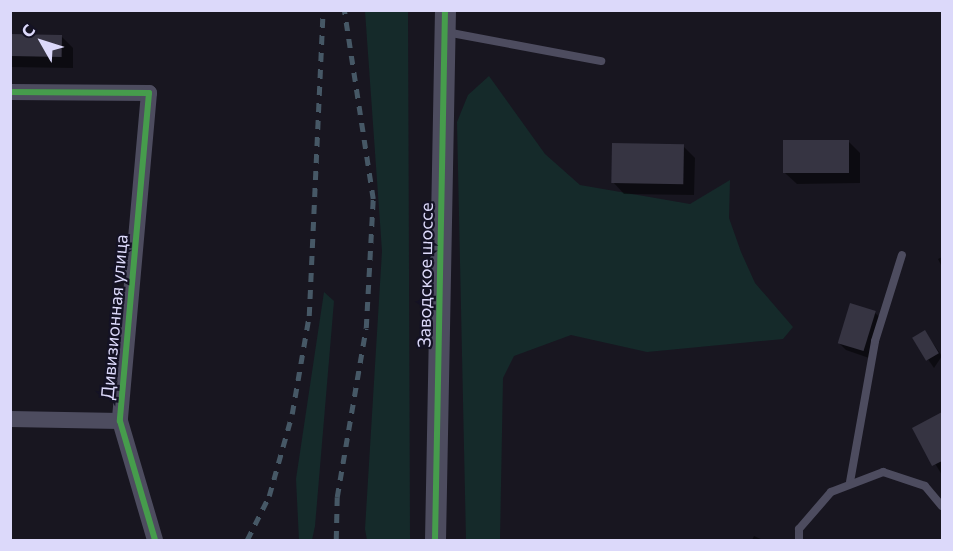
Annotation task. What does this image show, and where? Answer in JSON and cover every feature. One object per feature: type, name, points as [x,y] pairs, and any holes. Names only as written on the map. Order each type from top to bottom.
[{"type":"street","name":"Заводское шоссе","points":[[435,540],[445,10]]},
{"type":"street","name":"Дивизионная улица","points":[[10,92],[149,93],[120,421],[155,540]]},
{"type":"street","points":[[10,419],[120,421]]},
{"type":"lane","points":[[445,32],[601,61]]},
{"type":"lane","points":[[850,482],[875,341],[902,255]]},
{"type":"lane","points":[[799,540],[799,529],[816,507],[850,482],[883,472],[908,477],[942,506]]},
{"type":"green space","points":[[365,11],[408,11],[410,540],[367,540],[365,529],[382,251]]},
{"type":"green space","points":[[489,76],[545,154],[580,185],[690,204],[730,180],[729,218],[741,252],[755,283],[793,327],[783,339],[647,352],[571,335],[514,356],[503,378],[500,540],[466,540],[457,122],[468,95]]},
{"type":"green space","points":[[324,292],[334,301],[315,526],[312,540],[299,540],[296,479]]},
{"type":"building","points":[[10,34],[62,35],[62,57],[10,56]]},
{"type":"building","points":[[783,140],[849,140],[849,173],[783,173]]},
{"type":"building","points":[[612,143],[684,144],[683,184],[611,183]]},
{"type":"building","points":[[850,303],[876,311],[864,351],[838,343]]},
{"type":"building","points":[[925,330],[939,353],[926,361],[912,338]]},
{"type":"building","points":[[942,412],[942,461],[932,466],[912,428]]},
{"type":"railway","points":[[247,540],[269,496],[292,414],[309,316],[323,10]]},
{"type":"railway","points":[[336,540],[337,497],[366,328],[373,199],[344,10]]},
{"type":"cycle path","points":[[435,540],[445,10]]},
{"type":"cycle path","points":[[10,92],[149,93],[120,421],[155,540]]}]
